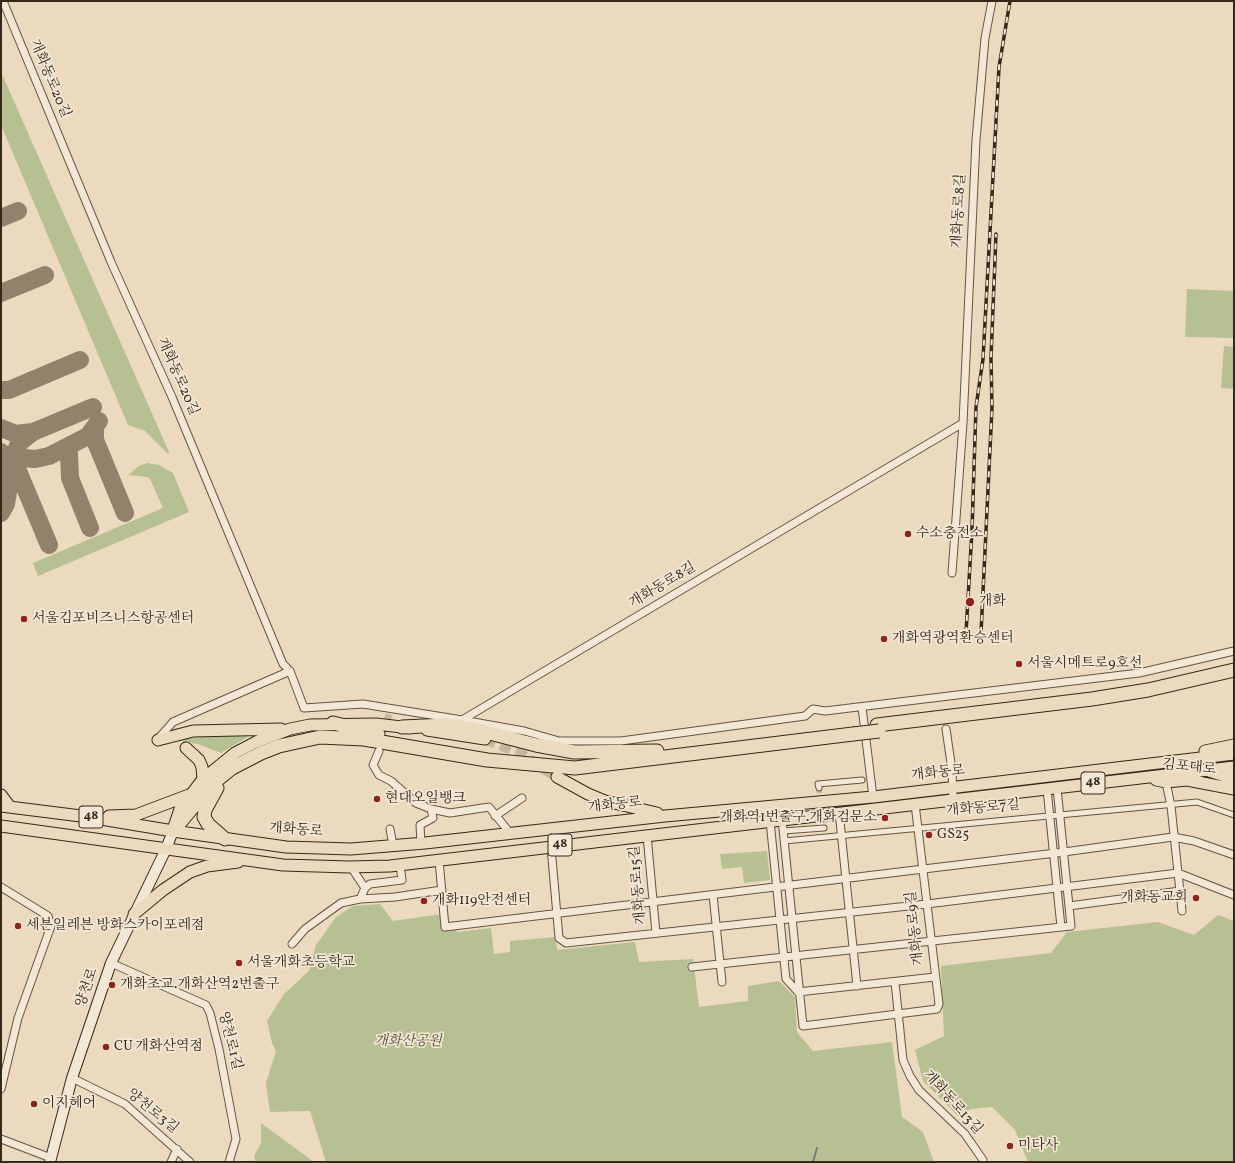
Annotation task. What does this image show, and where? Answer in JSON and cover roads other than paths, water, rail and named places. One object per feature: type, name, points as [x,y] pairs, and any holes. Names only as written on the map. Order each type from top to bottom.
[{"type":"highway","points":[[972,716],[1148,690],[1234,670]]},
{"type":"highway","points":[[333,723],[391,737],[494,755],[538,760],[576,761],[853,731],[972,716],[1149,698],[1234,678]]},
{"type":"highway","points":[[402,727],[446,725],[474,729],[536,745],[574,752],[675,751]]},
{"type":"highway","points":[[173,831],[208,790],[232,768],[261,753],[279,746],[320,737],[364,739],[487,760],[575,768],[853,731]]},
{"type":"highway","points":[[225,839],[208,824],[204,817],[204,810],[215,791],[232,768]]},
{"type":"main road","points":[[158,740],[193,731],[290,729],[333,723],[376,724],[485,739]]},
{"type":"main road","points":[[173,831],[180,809],[203,778],[246,746],[290,729]]},
{"type":"main road","points":[[1167,761],[1234,746]]},
{"type":"main road","points":[[186,748],[199,760],[202,767],[203,778]]},
{"type":"main road","name":"개화동로","points":[[1,826],[283,865],[351,867],[400,865],[914,804],[1010,782],[1167,761],[1234,754]]},
{"type":"main road","name":"김포대로","points":[[1167,761],[1205,769],[1234,779]]},
{"type":"main road","name":"개화동로","points":[[5,807],[89,817],[225,839],[293,847],[351,849],[421,843],[665,816],[873,797],[953,794],[994,796],[1234,766]]},
{"type":"main road","points":[[557,777],[588,794],[605,801],[665,816]]},
{"type":"main road","name":"김포대로","points":[[1142,777],[1166,782],[1186,780],[1234,789]]},
{"type":"main road","points":[[994,796],[992,791],[1006,788],[1010,782]]},
{"type":"main road","points":[[1,795],[5,807]]},
{"type":"main road","points":[[89,817],[136,815],[189,795]]},
{"type":"main road","name":"양천로","points":[[51,1160],[72,1078],[111,963],[166,849],[173,831]]},
{"type":"main road","points":[[134,914],[163,890],[190,872],[207,866],[247,860]]},
{"type":"street","name":"개화동로20길","points":[[3,1],[111,262],[172,397],[283,664],[290,671],[304,708],[364,704],[390,711],[462,720]]},
{"type":"street","name":"개화동로8길","points":[[952,573],[963,423],[976,140],[984,38],[992,1]]},
{"type":"street","name":"개화동로8길","points":[[462,720],[963,423]]},
{"type":"street","points":[[462,720],[524,731],[559,741],[621,741],[805,716],[814,709],[825,711],[862,707],[1139,673],[1234,651]]},
{"type":"street","points":[[158,740],[173,722],[290,671]]},
{"type":"street","points":[[862,707],[873,797]]},
{"type":"street","points":[[946,729],[952,770],[953,794]]},
{"type":"street","points":[[379,751],[373,765],[380,775],[391,781],[416,803],[430,809],[450,813],[489,807],[510,833]]},
{"type":"street","points":[[819,788],[818,784],[862,780]]},
{"type":"street","points":[[1166,782],[1171,806],[1173,837],[1182,911]]},
{"type":"street","points":[[692,967],[1071,926],[1060,816],[1052,788]]},
{"type":"street","points":[[1052,788],[1050,817],[1061,927]]},
{"type":"street","points":[[495,816],[522,798]]},
{"type":"street","name":"개화동로7길","points":[[841,835],[1171,806],[1197,802],[1234,815]]},
{"type":"street","name":"개화동로9길","points":[[897,1015],[937,1009],[938,1004],[914,804]]},
{"type":"street","points":[[421,843],[420,826],[433,818],[430,809]]},
{"type":"street","points":[[839,812],[857,986]]},
{"type":"street","points":[[782,819],[798,992],[803,1026],[897,1015]]},
{"type":"street","points":[[770,821],[786,979],[798,992]]},
{"type":"street","points":[[783,831],[824,828]]},
{"type":"street","points":[[390,829],[393,845]]},
{"type":"street","name":"개화동로15길","points":[[648,835],[656,933]]},
{"type":"street","points":[[784,841],[841,835]]},
{"type":"street","points":[[439,860],[445,927],[1054,854],[1173,837],[1234,855]]},
{"type":"street","points":[[550,847],[558,913],[559,938],[566,943],[927,904],[1178,873],[1234,895]]},
{"type":"street","points":[[400,865],[402,895]]},
{"type":"street","points":[[351,867],[365,888]]},
{"type":"street","points":[[360,899],[365,888],[370,884],[402,880]]},
{"type":"street","points":[[1,887],[48,916],[51,926],[18,1018],[1,1089]]},
{"type":"street","points":[[292,944],[305,929],[341,903],[360,899],[442,890]]},
{"type":"street","points":[[1069,906],[1180,892]]},
{"type":"street","points":[[713,895],[722,982]]},
{"type":"street","name":"양천로1길","points":[[111,963],[206,1005],[210,1012],[219,1050],[236,1139],[229,1162]]},
{"type":"street","points":[[798,992],[935,977]]},
{"type":"street","name":"개화동로13길","points":[[894,982],[903,1060],[919,1090],[965,1134],[983,1160]]},
{"type":"street","name":"양천로3길","points":[[72,1078],[126,1104],[190,1162]]},
{"type":"street","points":[[1,1139],[51,1160]]},
{"type":"street","points":[[171,1162],[177,1149]]},
{"type":"waterway","points":[[813,1162],[817,1148]]},
{"type":"tunnel","points":[[381,741],[389,714]]},
{"type":"tunnel","points":[[485,739],[518,752],[557,777]]},
{"type":"tunnel","points":[[819,788],[824,828]]},
{"type":"railway","points":[[966,633],[972,530],[976,407],[983,359],[999,67],[1010,1]]},
{"type":"railway","points":[[981,633],[992,408],[991,358],[996,234]]},
{"type":"place","name":"수소충전소","points":[[908,534]]},
{"type":"place","name":"개화","points":[[970,602]]},
{"type":"place","name":"서울김포비즈니스항공센터","points":[[24,619]]},
{"type":"place","name":"개화역광역환승센터","points":[[884,639]]},
{"type":"place","name":"서울시메트로9호선","points":[[1019,664]]},
{"type":"place","name":"현대오일뱅크","points":[[377,799]]},
{"type":"place","name":"개화역1번출구.개화검문소","points":[[885,818]]},
{"type":"place","name":"GS25","points":[[929,835]]},
{"type":"place","name":"개화동교회","points":[[1196,898]]},
{"type":"place","name":"개화119안전센터","points":[[424,901]]},
{"type":"place","name":"세븐일레븐 방화스카이포레점","points":[[18,926]]},
{"type":"place","name":"서울개화초등학교","points":[[239,963]]},
{"type":"place","name":"개화초교.개화산역2번출구","points":[[112,985]]},
{"type":"place","name":"CU 개화산역점","points":[[106,1047]]},
{"type":"place","name":"이지헤어","points":[[34,1104]]},
{"type":"place","name":"미타사","points":[[1010,1146]]},
{"type":"park label","name":"개화산공원","points":[[408,1042]]}]
